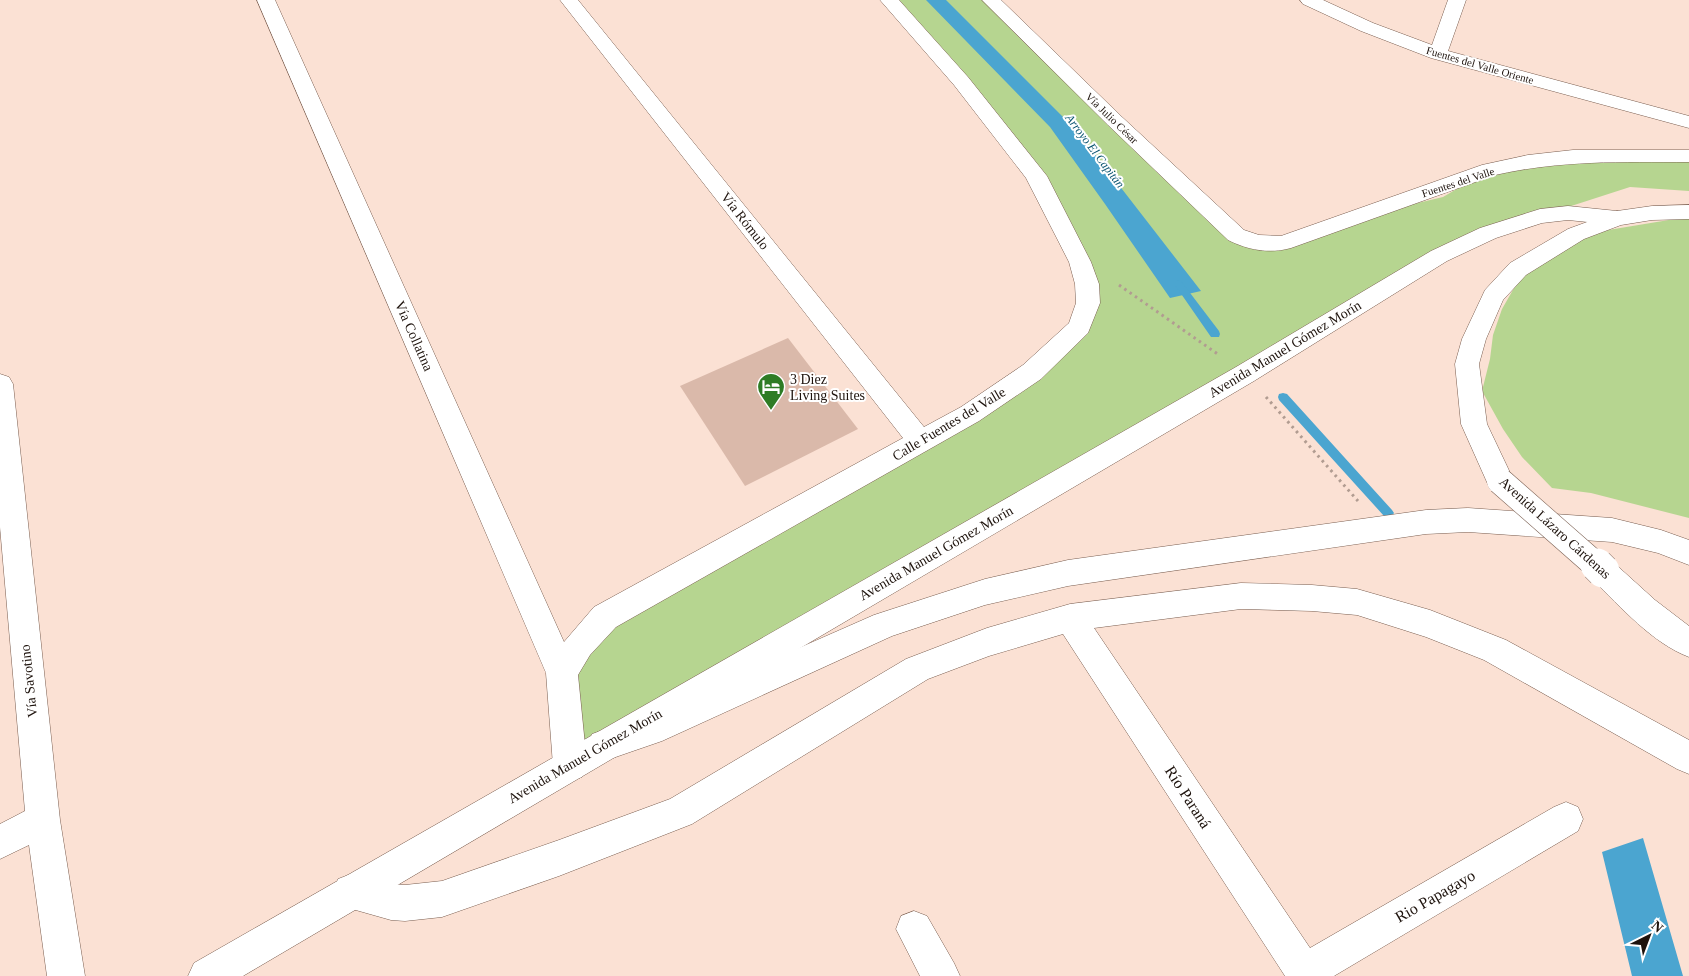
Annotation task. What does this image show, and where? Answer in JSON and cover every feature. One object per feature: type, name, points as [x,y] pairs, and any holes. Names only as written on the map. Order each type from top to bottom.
[{"type":"main road","name":"Vía Collatina","points":[[266,0],[562,673]]},
{"type":"main road","name":"Vía Rómulo","points":[[570,0],[921,442]]},
{"type":"main road","name":"Calle Fuentes del Valle","points":[[562,673],[579,645],[605,616],[970,414],[1032,372],[1079,327],[1088,302],[1087,284],[1080,262],[1036,176],[962,81],[889,0]]},
{"type":"main road","name":"Vía Julio César","points":[[991,0],[1236,235]]},
{"type":"main road","name":"Fuentes del Valle Oriente","points":[[1308,0],[1367,27],[1438,54],[1689,122]]},
{"type":"main road","points":[[1438,54],[1457,0]]},
{"type":"main road","points":[[1657,113],[1684,156]]},
{"type":"main road","name":"Fuentes del Valle","points":[[1236,235],[1255,243],[1269,245],[1283,243],[1489,170],[1528,162],[1573,156],[1684,156]]},
{"type":"main road","name":"Avenida Manuel Gómez Morín","points":[[207,976],[1237,378],[1439,256],[1488,233],[1540,216],[1568,213],[1617,218],[1652,213],[1689,212]]},
{"type":"main road","name":"Avenida Lázaro Cárdenas","points":[[1617,218],[1576,234],[1543,253],[1518,269],[1493,296],[1474,339],[1466,364],[1474,424],[1500,481],[1603,571],[1635,602],[1671,632],[1689,643]]},
{"type":"main road","name":"Vía Savotino","points":[[0,384],[43,820],[66,976]]},
{"type":"main road","points":[[604,745],[652,730],[886,626],[985,592],[1068,572],[1426,522],[1468,520],[1612,530],[1661,542],[1689,554]]},
{"type":"main road","points":[[351,892],[392,902],[405,903],[442,899],[559,858],[680,812],[917,669],[987,642],[1070,618],[1241,596],[1312,598],[1357,602],[1430,624],[1495,650],[1689,758]]},
{"type":"main road","name":"Río Paraná","points":[[1070,618],[1306,974]]},
{"type":"main road","points":[[562,673],[570,765]]},
{"type":"main road","name":"Rio Papagayo","points":[[1306,974],[1566,819]]},
{"type":"main road","points":[[0,842],[43,820]]},
{"type":"main road","points":[[914,929],[941,976]]},
{"type":"green space","points":[[889,0],[991,0],[1237,235],[1283,243],[1346,220],[1443,197],[1489,170],[1573,156],[1689,157],[1689,191],[1630,187],[1488,233],[570,765],[562,673],[605,617],[1032,372],[1079,327],[1087,284],[1036,176]]},
{"type":"green space","points":[[1689,218],[1689,518],[1591,493],[1552,488],[1522,457],[1503,429],[1482,391],[1490,359],[1493,335],[1502,309],[1521,276],[1556,253],[1596,232]]},
{"type":"water","points":[[926,0],[946,0],[1068,122],[1201,291],[1170,298],[1050,127]]},
{"type":"water","points":[[1643,838],[1683,976],[1632,976],[1602,852]]},
{"type":"building","points":[[788,338],[858,429],[745,486],[680,386]]},
{"type":"waterway","name":"Arroyo El Capitán","points":[[1178,283],[1215,334]]},
{"type":"waterway","name":"Arroyo El Capitán","points":[[1283,397],[1388,513]]},
{"type":"place","name":"3 Diez Living Suites","points":[[771,411]]}]
